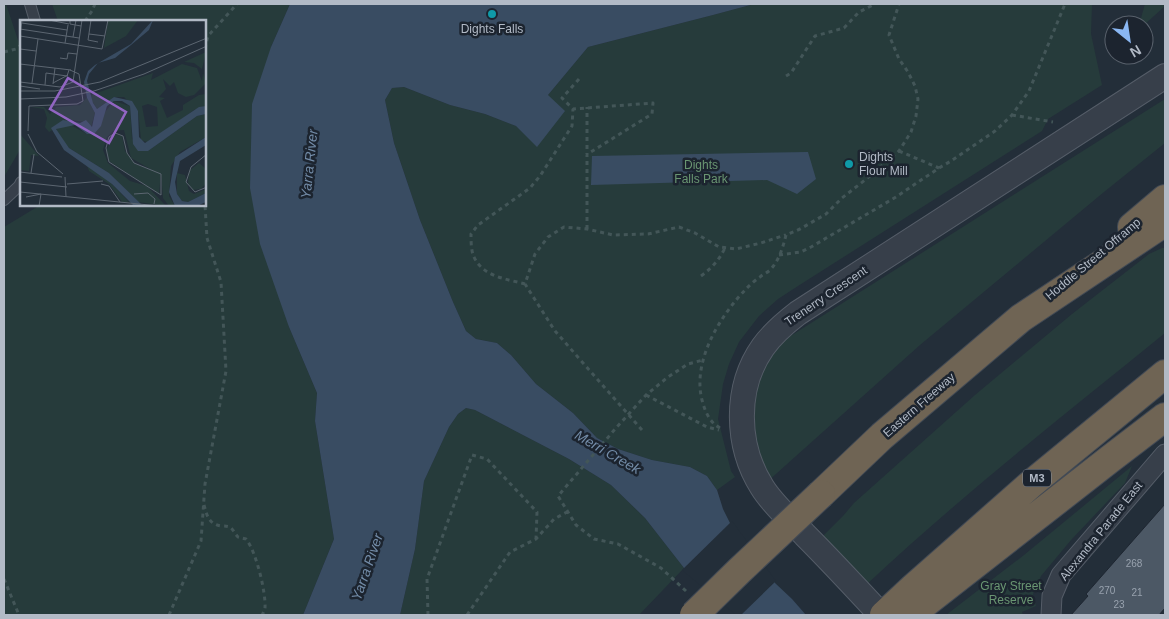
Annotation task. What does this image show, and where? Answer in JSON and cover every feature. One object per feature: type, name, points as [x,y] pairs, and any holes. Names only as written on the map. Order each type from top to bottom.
[{"type":"highway","name":"Hoddle Street Offramp","points":[[1021,318],[1093,262],[1165,199]]},
{"type":"highway","name":"Eastern Freeway","points":[[693,606],[739,571],[882,436],[1021,318],[1165,222]]},
{"type":"highway","name":"M3","points":[[882,615],[916,602],[1030,484],[1165,374]]},
{"type":"highway","points":[[916,602],[1165,418]]},
{"type":"street","name":"Trenerry Crescent","points":[[882,615],[769,497],[754,474],[749,460],[742,425],[742,408],[751,368],[763,347],[780,327],[798,313],[1165,76]]},
{"type":"street","name":"Alexandra Parade East","points":[[1051,615],[1052,596],[1061,575],[1165,454]]},
{"type":"lane","points":[[30,4],[35,20]]},
{"type":"lane","points":[[4,200],[20,184]]},
{"type":"path","points":[[86,20],[95,4]]},
{"type":"path","points":[[206,45],[208,36],[237,4]]},
{"type":"path","points":[[786,76],[791,73],[815,36],[844,28],[859,12],[875,4]]},
{"type":"path","points":[[525,284],[535,254],[548,237],[564,227],[587,229],[613,235],[648,234],[679,227],[695,233],[719,247],[736,249],[786,235],[826,214],[842,198],[899,151],[911,132],[916,116],[918,99],[915,86],[899,59],[890,35],[899,4]]},
{"type":"path","points":[[780,255],[801,252],[811,247],[896,197],[995,131],[1012,115],[1029,91],[1066,4]]},
{"type":"path","points":[[4,52],[20,47]]},
{"type":"path","points":[[579,79],[562,98],[572,109],[572,126],[540,176],[530,188],[478,224],[471,234],[473,256],[480,267],[491,274],[525,284],[555,331],[642,430]]},
{"type":"path","points":[[572,109],[653,103],[652,114],[586,155]]},
{"type":"path","points":[[587,107],[587,229]]},
{"type":"path","points":[[1012,115],[1055,122]]},
{"type":"path","points":[[899,151],[939,168]]},
{"type":"path","points":[[169,615],[201,541],[205,484],[226,371],[221,282],[207,238],[205,206]]},
{"type":"path","points":[[646,395],[707,427],[722,430],[712,422],[705,411],[699,378],[704,360],[718,325],[746,289],[769,271],[780,255],[786,235]]},
{"type":"path","points":[[701,276],[713,266],[725,248]]},
{"type":"path","points":[[693,606],[661,568],[618,544],[594,539],[576,525],[558,496],[646,395],[688,364],[704,360]]},
{"type":"path","points":[[428,615],[427,579],[472,455],[487,459],[537,512],[536,539]]},
{"type":"path","points":[[203,502],[211,523],[232,528],[238,537],[246,539],[251,544],[261,575],[265,608],[262,615]]},
{"type":"path","points":[[467,615],[510,552],[536,539],[554,519],[567,512]]},
{"type":"path","points":[[4,579],[19,615]]},
{"type":"green space","points":[[4,4],[6,4],[20,46],[20,150],[4,177]]},
{"type":"green space","points":[[52,4],[290,4],[271,47],[289,327],[317,393],[315,421],[334,539],[303,615],[4,615],[4,227],[38,206],[206,206],[206,20],[58,20]]},
{"type":"green space","name":"Dights Falls Park","points":[[754,4],[1092,4],[1091,34],[1102,85],[1048,119],[1042,131],[778,299],[759,316],[739,342],[729,364],[723,384],[718,419],[731,471],[735,477],[717,490],[707,476],[690,467],[652,460],[618,449],[597,438],[573,413],[536,384],[511,355],[497,343],[476,339],[466,331],[420,220],[394,143],[385,100],[392,88],[404,87],[450,105],[485,114],[516,126],[537,146],[548,95],[588,47]]},
{"type":"green space","points":[[1145,4],[1165,4],[1154,16],[1142,15]]},
{"type":"green space","points":[[1165,99],[1165,143],[920,345],[767,482],[756,460],[750,413],[760,370],[767,356],[789,337]]},
{"type":"green space","points":[[1165,248],[1165,333],[976,488],[866,585],[821,538],[854,503],[975,395],[1072,314],[1149,254]]},
{"type":"green space","points":[[466,408],[475,410],[569,459],[611,485],[645,518],[684,568],[639,615],[400,615],[415,549],[424,481],[449,427],[458,414]]},
{"type":"green space","name":"Gray Street Reserve","points":[[1132,466],[1125,483],[1071,540],[1041,576],[1033,594],[1036,606],[1022,612],[1023,615],[946,615],[1024,555]]},
{"type":"water","points":[[290,4],[754,4],[588,47],[548,95],[565,111],[537,147],[516,126],[485,114],[450,105],[404,87],[392,88],[385,100],[394,143],[420,220],[466,331],[476,339],[497,343],[511,355],[536,384],[573,413],[597,438],[618,449],[652,460],[690,467],[707,476],[717,490],[730,523],[775,583],[806,615],[740,615],[684,568],[645,518],[611,485],[569,459],[475,410],[466,408],[458,414],[449,427],[424,481],[415,549],[400,615],[303,615],[334,539],[315,421],[317,393],[289,327],[260,244],[250,188],[252,104],[271,47]]},
{"type":"water","points":[[808,152],[816,179],[797,194],[767,180],[591,185],[592,156]]},
{"type":"pier","points":[[732,521],[776,581],[741,615],[736,615],[682,570]]},
{"type":"building","points":[[1165,504],[1165,608],[1159,615],[1071,615],[1088,596],[1086,594]]},
{"type":"place","name":"Dights Falls","points":[[492,14]]},
{"type":"place","name":"Dights Flour Mill","points":[[849,164]]},
{"type":"water label","name":"Yarra River","points":[[309,164]]},
{"type":"water label","name":"Merri Creek","points":[[608,452]]},
{"type":"water label","name":"Yarra River","points":[[367,567]]}]
